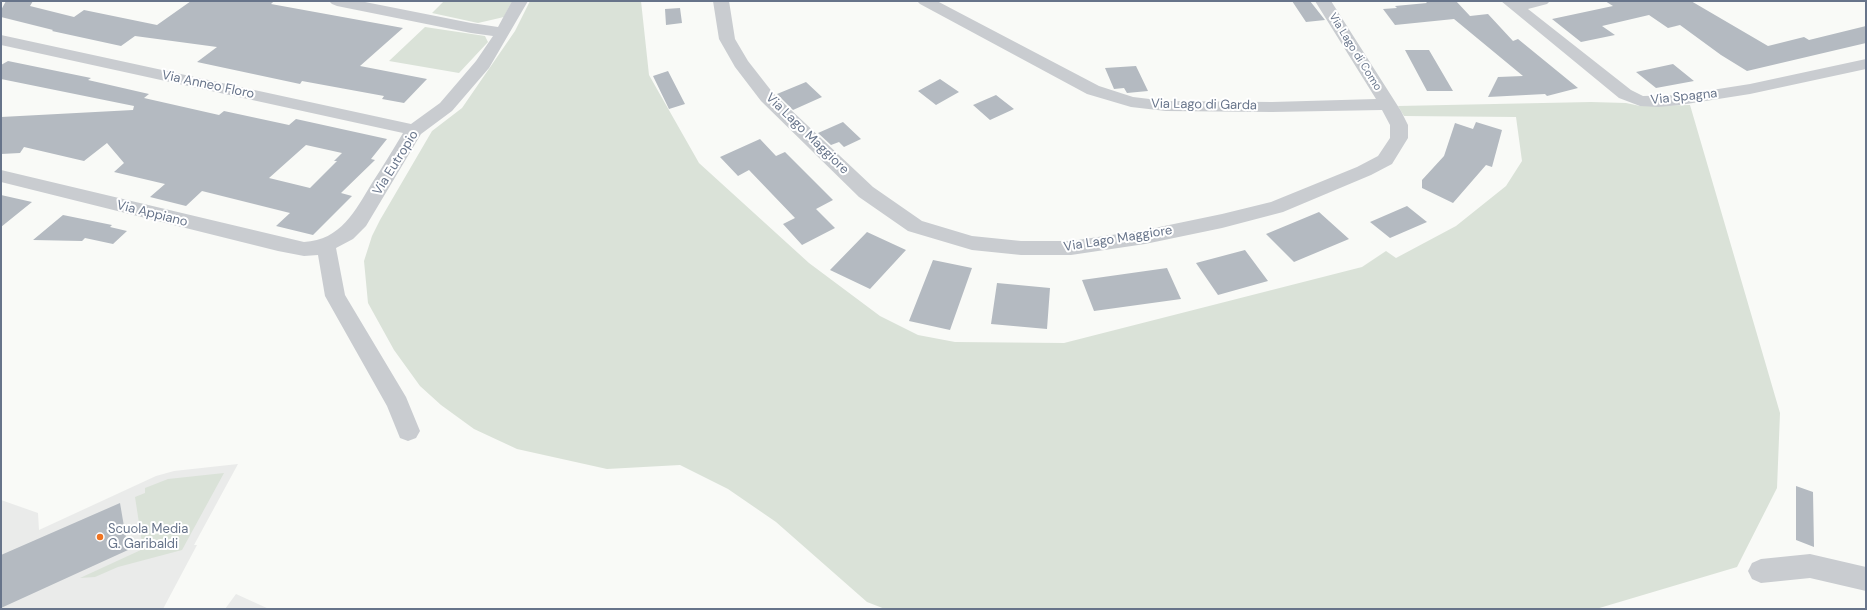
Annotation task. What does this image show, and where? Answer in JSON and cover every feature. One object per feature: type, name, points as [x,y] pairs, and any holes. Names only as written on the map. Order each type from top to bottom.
[{"type":"street","points":[[337,1],[471,28],[503,32]]},
{"type":"street","name":"Via Eutropio","points":[[304,249],[326,246],[346,234],[359,221],[414,130],[446,107],[483,64],[520,1]]},
{"type":"street","name":"Via Lago Maggiore","points":[[721,1],[727,39],[741,63],[767,96],[866,192],[915,226],[972,243],[1021,248],[1071,248],[1145,237],[1222,221],[1276,207],[1364,171],[1385,160],[1399,138],[1399,126],[1387,104]]},
{"type":"street","name":"Via Lago di Como","points":[[1324,1],[1387,104]]},
{"type":"street","points":[[1513,4],[1542,1]]},
{"type":"street","name":"Via Lago di Garda","points":[[933,2],[1093,90],[1131,102],[1166,106],[1272,107],[1387,104]]},
{"type":"street","name":"Via Spagna","points":[[1513,4],[1624,94],[1640,101],[1658,102],[1680,100],[1750,89],[1866,64]]},
{"type":"street","name":"Via Anneo Floro","points":[[1,40],[414,130]]},
{"type":"street","name":"Via Appiano","points":[[1,176],[200,226],[304,249]]},
{"type":"street","points":[[326,246],[335,296],[398,404],[408,432]]},
{"type":"street","points":[[1761,572],[1810,566],[1866,579]]},
{"type":"shaded area","points":[[444,1],[512,1],[504,17],[478,23],[432,13]]},
{"type":"shaded area","points":[[530,1],[641,1],[649,75],[699,163],[809,263],[880,316],[918,335],[955,342],[1064,343],[1362,267],[1386,251],[1396,258],[1456,226],[1506,186],[1522,161],[1516,117],[1404,116],[1398,106],[1591,102],[1626,103],[1640,106],[1690,105],[1780,413],[1777,488],[1737,567],[1596,609],[885,609],[867,602],[776,522],[728,489],[680,465],[607,469],[517,449],[474,429],[441,405],[420,386],[394,350],[368,303],[364,261],[372,236],[432,131],[462,108],[515,31]]},
{"type":"shaded area","points":[[425,27],[485,36],[488,42],[459,73],[389,61]]},
{"type":"shaded area","name":"Scuola Media G. Garibaldi","points":[[238,464],[194,545],[197,545],[163,609],[1,609],[1,500],[38,513],[39,530],[156,476],[174,471]]},
{"type":"shaded area","points":[[224,473],[182,550],[118,567],[95,577],[80,578],[143,549],[135,497],[145,493],[145,488],[168,479]]},
{"type":"shaded area","points":[[236,594],[269,609],[225,609]]},
{"type":"building","points":[[6,1],[33,1],[30,6],[74,17],[84,10],[157,25],[191,1],[274,1],[271,4],[403,28],[360,66],[427,79],[404,103],[382,99],[384,96],[302,81],[300,84],[197,62],[217,47],[135,36],[121,46],[52,31],[53,30],[1,17],[1,10]]},
{"type":"building","points":[[1292,1],[1310,1],[1325,20],[1306,22]]},
{"type":"building","points":[[1425,1],[1456,1],[1470,16],[1488,14],[1513,41],[1518,39],[1578,88],[1547,96],[1545,94],[1488,97],[1498,77],[1523,76],[1454,19],[1395,25],[1383,9],[1397,8],[1395,6],[1427,3]]},
{"type":"building","points":[[1605,1],[1691,1],[1768,46],[1804,37],[1809,40],[1866,26],[1866,43],[1747,71],[1721,55],[1680,25],[1668,28],[1649,15],[1602,26],[1615,35],[1581,42],[1552,19],[1613,6]]},
{"type":"building","points":[[680,8],[682,23],[666,25],[665,9]]},
{"type":"building","points":[[1405,50],[1429,50],[1453,91],[1427,91]]},
{"type":"building","points":[[8,61],[91,78],[88,80],[149,94],[144,98],[219,115],[224,111],[289,125],[296,119],[387,139],[371,159],[375,160],[341,193],[352,196],[313,235],[276,226],[290,213],[202,191],[186,206],[150,197],[165,184],[114,172],[124,163],[107,143],[84,161],[24,147],[20,153],[1,154],[1,117],[133,110],[134,106],[1,79],[1,65]],"holes":[[[306,145],[342,153],[334,161],[337,161],[310,188],[269,178]]]},
{"type":"building","points":[[1673,64],[1694,81],[1656,88],[1636,72]]},
{"type":"building","points":[[1136,66],[1148,91],[1127,93],[1124,88],[1114,89],[1105,68]]},
{"type":"building","points":[[668,71],[685,104],[669,109],[653,76]]},
{"type":"building","points":[[940,79],[959,92],[936,105],[918,91]]},
{"type":"building","points":[[806,82],[822,97],[793,110],[777,94]]},
{"type":"building","points":[[996,95],[1014,109],[990,120],[973,105]]},
{"type":"building","points":[[843,122],[861,139],[844,147],[839,142],[831,145],[818,133]]},
{"type":"building","points":[[1476,122],[1502,130],[1492,167],[1486,165],[1453,203],[1422,188],[1422,180],[1444,156],[1455,123],[1473,129]]},
{"type":"building","points":[[760,139],[776,156],[785,152],[833,200],[816,209],[835,228],[802,245],[783,224],[795,218],[749,170],[738,176],[720,157]]},
{"type":"building","points":[[1,195],[32,202],[1,227]]},
{"type":"building","points":[[1407,206],[1427,222],[1390,238],[1370,222]]},
{"type":"building","points":[[1319,212],[1349,239],[1294,262],[1266,234]]},
{"type":"building","points":[[63,215],[112,225],[110,227],[127,231],[113,244],[85,238],[82,241],[33,240]]},
{"type":"building","points":[[867,232],[906,250],[870,289],[830,270]]},
{"type":"building","points":[[1245,250],[1268,281],[1218,295],[1196,263]]},
{"type":"building","points":[[933,260],[972,268],[950,330],[909,321]]},
{"type":"building","points":[[1167,268],[1181,299],[1094,311],[1082,280]]},
{"type":"building","points":[[997,283],[1050,288],[1047,329],[991,324]]},
{"type":"building","points":[[1796,486],[1813,492],[1814,547],[1796,540]]},
{"type":"building","points":[[120,503],[128,550],[1,608],[1,555]]},
{"type":"place","name":"Scuola Media G. Garibaldi","points":[[100,537]]}]
